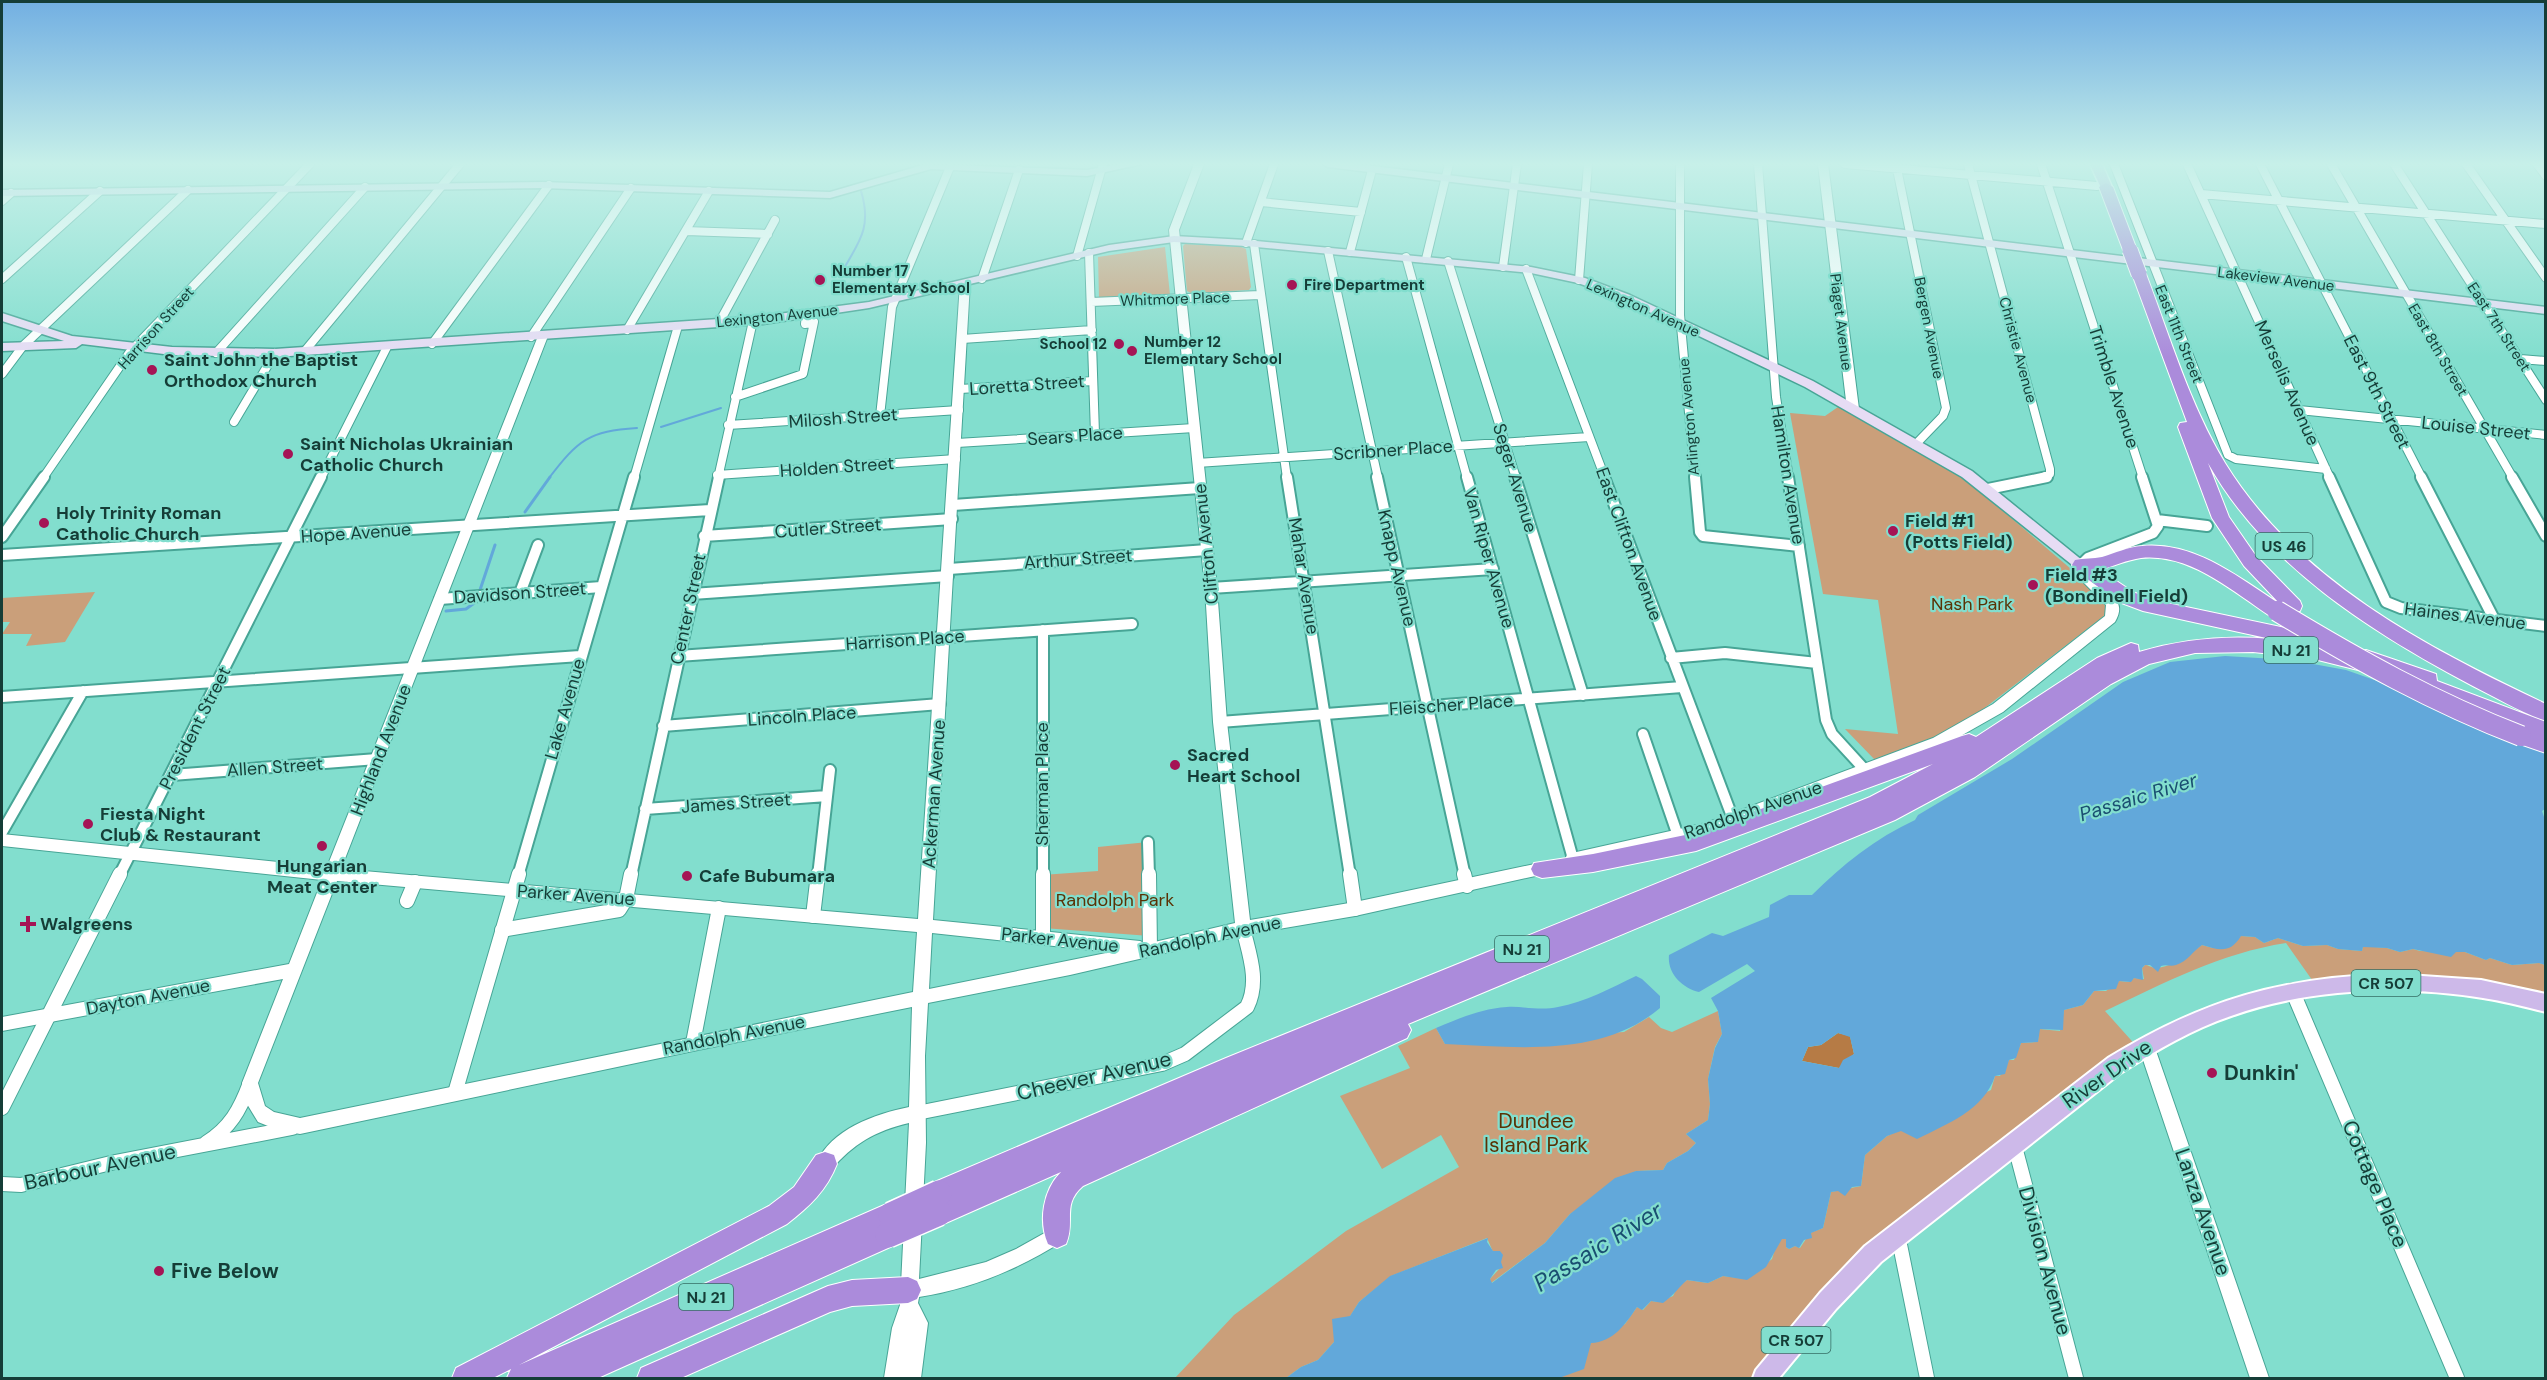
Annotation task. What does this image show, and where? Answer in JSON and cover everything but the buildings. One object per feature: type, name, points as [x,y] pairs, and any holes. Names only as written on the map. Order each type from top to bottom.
[{"type":"highway","name":"US 46","points":[[2117,228],[2125,250],[2140,270],[2200,430],[2231,485],[2262,524],[2327,583],[2382,624],[2477,681],[2546,713]]},
{"type":"highway","name":"US 46","points":[[2140,270],[2221,518],[2285,609]]},
{"type":"highway","points":[[2081,565],[2101,565],[2139,552],[2177,555],[2202,565],[2285,609],[2363,664],[2419,694],[2546,745]]},
{"type":"highway","points":[[2081,565],[2115,591],[2150,606],[2307,640],[2384,663]]},
{"type":"highway","name":"NJ 21","points":[[568,1378],[890,1225],[1234,1066],[1868,807],[1960,759],[2088,673],[2120,655],[2145,646],[2201,637],[2249,637],[2291,642],[2384,663],[2546,722]]},
{"type":"highway","name":"NJ 21","points":[[939,1203],[1831,839],[1914,801],[1988,759],[2115,672],[2142,659],[2168,651],[2207,646],[2246,646],[2328,656],[2410,679],[2546,730]]},
{"type":"highway","points":[[1542,869],[1593,863],[1714,836],[1963,744],[1994,730],[2088,673]]},
{"type":"highway","points":[[1057,1235],[1056,1203],[1059,1192],[1074,1177],[1539,968],[1628,922]]},
{"type":"highway","points":[[466,1378],[778,1215],[803,1196],[825,1164]]},
{"type":"highway","name":"NJ 21","points":[[521,1378],[890,1225]]},
{"type":"highway","points":[[651,1378],[828,1299],[852,1293],[909,1297]]},
{"type":"main road","name":"Lakeview Avenue","points":[[1857,228],[2070,254],[2140,270],[2237,274],[2546,311]]},
{"type":"main road","name":"Lexington Avenue","points":[[2,317],[70,339],[100,343],[216,353],[274,353],[805,319],[895,300],[1109,248],[1174,239],[1250,243],[1526,269],[1579,280],[1626,297],[1681,325],[1773,366],[1947,462],[1988,489],[2081,565]]},
{"type":"main road","points":[[2,347],[100,343]]},
{"type":"main road","name":"River Drive","points":[[1764,1378],[1849,1278],[1873,1254],[2115,1065],[2146,1045],[2194,1020],[2242,1001],[2292,990],[2355,983],[2415,984],[2486,990],[2546,1003]]},
{"type":"street","points":[[2,279],[59,228]]},
{"type":"street","points":[[2,374],[23,346],[148,228]]},
{"type":"street","name":"Harrison Street","points":[[2,537],[135,347],[248,228]]},
{"type":"street","points":[[216,353],[328,228]]},
{"type":"street","points":[[304,352],[407,228]]},
{"type":"street","points":[[432,344],[517,228]]},
{"type":"street","name":"Highland Avenue","points":[[198,1148],[225,1131],[235,1120],[469,525],[537,336],[605,228]]},
{"type":"street","points":[[719,323],[771,228]]},
{"type":"street","points":[[880,416],[895,300],[925,228]]},
{"type":"street","points":[[982,279],[999,228]]},
{"type":"street","points":[[1089,228],[1083,255],[1091,302],[1095,434]]},
{"type":"street","name":"Clifton Avenue","points":[[1174,228],[1211,588],[1220,722],[1243,928]]},
{"type":"street","points":[[1250,243],[1254,228]]},
{"type":"street","points":[[1350,252],[1356,228]]},
{"type":"street","points":[[1426,259],[1434,228]]},
{"type":"street","points":[[1503,267],[1508,228]]},
{"type":"street","points":[[1579,280],[1583,228]]},
{"type":"street","name":"Arlington Avenue","points":[[1680,228],[1681,325],[1699,526],[1703,536],[1711,538],[1799,546]]},
{"type":"street","name":"Hamilton Avenue","points":[[1763,228],[1773,366],[1817,663],[1829,727],[1865,770]]},
{"type":"street","name":"Piaget Avenue","points":[[1830,228],[1853,409]]},
{"type":"street","name":"Bergen Avenue","points":[[1909,228],[1946,413],[1915,445]]},
{"type":"street","name":"Christie Avenue","points":[[1985,228],[2050,474],[2037,479],[1988,489]]},
{"type":"street","name":"Trimble Avenue","points":[[2061,228],[2157,520]]},
{"type":"street","name":"East 11th Street","points":[[2130,228],[2140,270],[2230,457],[2326,469]]},
{"type":"street","name":"Merselis Avenue","points":[[2216,228],[2386,602]]},
{"type":"street","name":"East 9th Street","points":[[2294,228],[2494,620]]},
{"type":"street","name":"East 8th Street","points":[[2368,228],[2546,536]]},
{"type":"street","name":"East 7th Street","points":[[2435,228],[2546,400]]},
{"type":"street","points":[[2511,228],[2546,278]]},
{"type":"street","points":[[627,330],[686,231],[768,234]]},
{"type":"street","name":"Mahar Avenue","points":[[1250,243],[1355,909]]},
{"type":"street","name":"Knapp Avenue","points":[[1328,251],[1467,886]]},
{"type":"street","name":"Van Riper Avenue","points":[[1406,257],[1573,858]]},
{"type":"street","name":"Seger Avenue","points":[[1448,261],[1583,695]]},
{"type":"street","name":"East Clifton Avenue","points":[[1526,269],[1732,819]]},
{"type":"street","name":"Ackerman Avenue","points":[[894,1378],[901,1328],[909,1297],[921,997],[957,443],[965,283]]},
{"type":"street","name":"Whitmore Place","points":[[1091,302],[1260,295]]},
{"type":"street","points":[[735,397],[803,374],[814,322],[805,319]]},
{"type":"street","name":"Center Street","points":[[626,899],[717,475],[753,321]]},
{"type":"street","name":"Lake Avenue","points":[[455,1093],[580,656],[678,326]]},
{"type":"street","points":[[962,339],[1092,330]]},
{"type":"street","name":"President Street","points":[[2,1108],[387,347]]},
{"type":"street","points":[[234,422],[274,353]]},
{"type":"street","points":[[2520,359],[2546,362]]},
{"type":"street","name":"Loretta Street","points":[[960,389],[1093,381]]},
{"type":"street","name":"Milosh Street","points":[[728,425],[958,410]]},
{"type":"street","name":"Louise Street","points":[[2299,410],[2546,435]]},
{"type":"street","name":"Sears Place","points":[[957,443],[1194,428]]},
{"type":"street","name":"Scribner Place","points":[[1197,463],[1589,437]]},
{"type":"street","name":"Holden Street","points":[[717,475],[956,459]]},
{"type":"street","name":"Cutler Street","points":[[704,536],[1200,489]]},
{"type":"street","name":"Hope Avenue","points":[[2,555],[710,510]]},
{"type":"street","points":[[2081,565],[2088,558],[2153,533],[2158,526],[2157,520],[2207,526]]},
{"type":"street","points":[[520,593],[538,545]]},
{"type":"street","name":"Arthur Street","points":[[692,594],[1207,550]]},
{"type":"street","name":"Randolph Avenue","points":[[198,1148],[1243,928],[1355,909],[1467,886],[1542,869],[1573,858],[1678,836],[1732,819],[1920,749],[1970,726],[2012,698],[2105,624],[2113,614],[2112,603],[2088,580],[2081,565]]},
{"type":"street","points":[[1211,588],[1493,569]]},
{"type":"street","name":"Davidson Street","points":[[440,599],[601,587]]},
{"type":"street","name":"Haines Avenue","points":[[2386,602],[2401,608],[2546,626]]},
{"type":"street","name":"Harrison Place","points":[[678,656],[1132,624]]},
{"type":"street","name":"Sherman Place","points":[[1043,630],[1043,937]]},
{"type":"street","points":[[1671,658],[1725,653],[1817,663]]},
{"type":"street","points":[[2,697],[580,656]]},
{"type":"street","name":"Fleischer Place","points":[[1220,722],[1682,687]]},
{"type":"street","points":[[2,832],[83,691]]},
{"type":"street","name":"Lincoln Place","points":[[663,726],[940,704]]},
{"type":"street","points":[[1643,734],[1678,836]]},
{"type":"street","name":"Allen Street","points":[[172,775],[377,759]]},
{"type":"street","points":[[813,916],[830,770]]},
{"type":"street","name":"James Street","points":[[645,809],[827,796]]},
{"type":"street","name":"Parker Avenue","points":[[2,840],[415,882],[813,916],[1150,949]]},
{"type":"street","points":[[1148,842],[1150,949]]},
{"type":"street","points":[[407,901],[415,882]]},
{"type":"street","points":[[502,930],[619,910],[626,899]]},
{"type":"street","points":[[693,1042],[719,908]]},
{"type":"street","name":"Cheever Avenue","points":[[917,1113],[1162,1064],[1185,1054],[1252,1000],[1254,987],[1243,928]]},
{"type":"street","name":"Dayton Avenue","points":[[2,1024],[294,969]]},
{"type":"street","name":"Cottage Place","points":[[2292,990],[2457,1378]]},
{"type":"street","name":"Lanza Avenue","points":[[2146,1045],[2260,1378]]},
{"type":"street","points":[[250,1083],[254,1106],[265,1118],[300,1126]]},
{"type":"street","points":[[825,1164],[847,1138],[859,1131],[889,1119],[917,1113]]},
{"type":"street","name":"Division Avenue","points":[[2014,1143],[2076,1378]]},
{"type":"street","name":"Barbour Avenue","points":[[2,1184],[21,1185],[115,1162],[198,1148]]},
{"type":"street","points":[[909,1297],[948,1282],[988,1271],[1025,1255],[1057,1235]]},
{"type":"street","points":[[1898,1235],[1927,1378]]},
{"type":"street","name":"Ackerman Avenue","points":[[909,1297],[919,1323],[912,1378]]},
{"type":"green space","points":[[1185,244],[1246,249],[1251,287],[1249,290],[1191,293],[1187,291],[1183,246]]},
{"type":"green space","points":[[1165,247],[1170,295],[1099,298],[1098,257]]},
{"type":"green space","name":"Nash Park","points":[[1838,407],[1962,476],[2105,598],[2108,613],[1982,710],[1937,739],[1875,760],[1845,729],[1898,734],[1878,600],[1823,594],[1790,413],[1825,416]]},
{"type":"green space","points":[[95,592],[65,642],[26,646],[32,634],[2,634],[10,622],[2,622],[2,598]]},
{"type":"green space","name":"Randolph Park","points":[[1148,842],[1150,936],[1043,928],[1042,875],[1098,871],[1098,847]]},
{"type":"green space","points":[[2241,936],[2255,937],[2264,943],[2278,938],[2303,946],[2327,945],[2338,949],[2362,951],[2363,946],[2387,948],[2400,952],[2413,949],[2465,952],[2486,960],[2490,958],[2512,965],[2539,963],[2545,965],[2545,1003],[2485,990],[2317,987],[2286,943],[2216,962],[2105,1011],[2139,1049],[1828,1301],[1764,1378],[1559,1378],[1591,1343],[1625,1324],[1637,1307],[1643,1310],[1651,1301],[1659,1302],[1673,1296],[1677,1288],[1687,1280],[1708,1283],[1723,1276],[1747,1279],[1772,1259],[1781,1239],[1787,1239],[1786,1247],[1789,1249],[1795,1246],[1800,1248],[1810,1233],[1823,1228],[1831,1192],[1861,1186],[1865,1155],[1887,1136],[1991,1090],[1995,1076],[2000,1076],[2009,1060],[2014,1060],[2021,1043],[2038,1042],[2039,1029],[2060,1031],[2064,1010],[2083,1005],[2094,991],[2106,991],[2119,981],[2144,979],[2142,968],[2145,965],[2154,968],[2167,966],[2202,945],[2213,948]]},
{"type":"green space","name":"Dundee Island Park","points":[[1718,1011],[1722,1034],[1715,1047],[1708,1079],[1710,1104],[1708,1120],[1686,1134],[1696,1143],[1688,1151],[1667,1163],[1663,1170],[1636,1171],[1570,1214],[1545,1243],[1491,1283],[1490,1279],[1500,1268],[1487,1238],[1391,1276],[1359,1302],[1334,1342],[1318,1360],[1301,1367],[1286,1378],[1175,1378],[1234,1315],[1346,1231],[1459,1167],[1441,1135],[1382,1169],[1340,1096],[1410,1068],[1398,1046],[1436,1028],[1445,1044],[1624,1032],[1649,1017],[1661,1028],[1672,1032]]},
{"type":"shaded area","points":[[1838,1033],[1850,1036],[1854,1054],[1839,1068],[1802,1061],[1808,1047],[1821,1045]]},
{"type":"water","name":"Passaic River","points":[[2225,656],[2291,660],[2346,670],[2380,682],[2498,736],[2545,753],[2545,809],[2542,811],[2546,823],[2545,965],[2539,963],[2512,965],[2490,958],[2486,960],[2465,952],[2456,952],[2451,957],[2413,949],[2400,952],[2387,948],[2363,947],[2362,951],[2338,949],[2327,945],[2303,946],[2278,938],[2264,943],[2255,937],[2241,936],[2233,946],[2224,949],[2202,945],[2187,959],[2174,966],[2161,966],[2158,972],[2150,965],[2145,965],[2142,968],[2143,980],[2134,978],[2131,982],[2119,981],[2116,989],[2094,991],[2083,1005],[2064,1010],[2063,1030],[2040,1029],[2038,1042],[2021,1043],[2016,1058],[2009,1060],[2005,1074],[1995,1076],[1990,1088],[1982,1098],[1963,1115],[1917,1139],[1901,1131],[1887,1136],[1865,1155],[1861,1186],[1852,1187],[1845,1196],[1838,1191],[1831,1192],[1823,1228],[1811,1233],[1812,1238],[1804,1240],[1799,1248],[1795,1246],[1789,1249],[1786,1247],[1786,1239],[1782,1239],[1766,1267],[1747,1280],[1723,1276],[1708,1283],[1687,1280],[1663,1303],[1651,1301],[1642,1310],[1637,1307],[1623,1326],[1612,1336],[1591,1343],[1584,1369],[1559,1378],[1286,1378],[1301,1367],[1318,1360],[1334,1342],[1332,1319],[1350,1316],[1359,1302],[1390,1276],[1488,1238],[1487,1242],[1493,1251],[1500,1251],[1503,1255],[1501,1262],[1503,1268],[1496,1270],[1490,1279],[1492,1283],[1545,1243],[1570,1214],[1615,1178],[1636,1171],[1663,1170],[1667,1163],[1688,1151],[1696,1143],[1686,1134],[1708,1120],[1710,1104],[1708,1079],[1715,1048],[1722,1034],[1718,1011],[1711,998],[1755,971],[1747,964],[1699,992],[1687,987],[1677,979],[1670,968],[1669,955],[1712,933],[1723,936],[1769,917],[1770,905],[1789,895],[1812,895],[1835,873],[1873,844],[2012,759],[2123,682],[2170,662]],"holes":[[[1838,1033],[1850,1037],[1854,1054],[1843,1060],[1839,1068],[1802,1061],[1808,1047],[1821,1045]]]},
{"type":"water","points":[[1636,976],[1660,996],[1660,1008],[1637,1024],[1612,1035],[1557,1046],[1501,1047],[1445,1044],[1436,1028],[1470,1014],[1497,1008],[1545,1009],[1568,1005]]},
{"type":"waterway","points":[[839,277],[857,246],[864,228]]},
{"type":"waterway","points":[[661,427],[721,408]]},
{"type":"waterway","points":[[549,478],[568,455],[586,440],[607,432],[637,428]]},
{"type":"waterway","points":[[525,512],[550,477]]},
{"type":"waterway","points":[[480,590],[495,545]]},
{"type":"waterway","points":[[446,611],[466,609],[477,601]]},
{"type":"place","name":"Number 17 Elementary School","points":[[820,280]]},
{"type":"place","name":"Fire Department","points":[[1292,285]]},
{"type":"place","name":"School 12","points":[[1119,344]]},
{"type":"place","name":"Number 12 Elementary School","points":[[1132,351]]},
{"type":"place","name":"Saint John the Baptist Orthodox Church","points":[[152,370]]},
{"type":"place","name":"Saint Nicholas Ukrainian Catholic Church","points":[[288,454]]},
{"type":"place","name":"Holy Trinity Roman Catholic Church","points":[[44,523]]},
{"type":"place","name":"Field #1 (Potts Field)","points":[[1893,531]]},
{"type":"place","name":"Field #3 (Bondinell Field)","points":[[2033,585]]},
{"type":"place","name":"Sacred Heart School","points":[[1175,765]]},
{"type":"place","name":"Fiesta Night Club & Restaurant","points":[[88,824]]},
{"type":"place","name":"Hungarian Meat Center","points":[[322,846]]},
{"type":"place","name":"Cafe Bubumara","points":[[687,876]]},
{"type":"place","name":"Walgreens","points":[[28,924]]},
{"type":"place","name":"Dunkin'","points":[[2212,1073]]},
{"type":"place","name":"Five Below","points":[[159,1271]]}]
